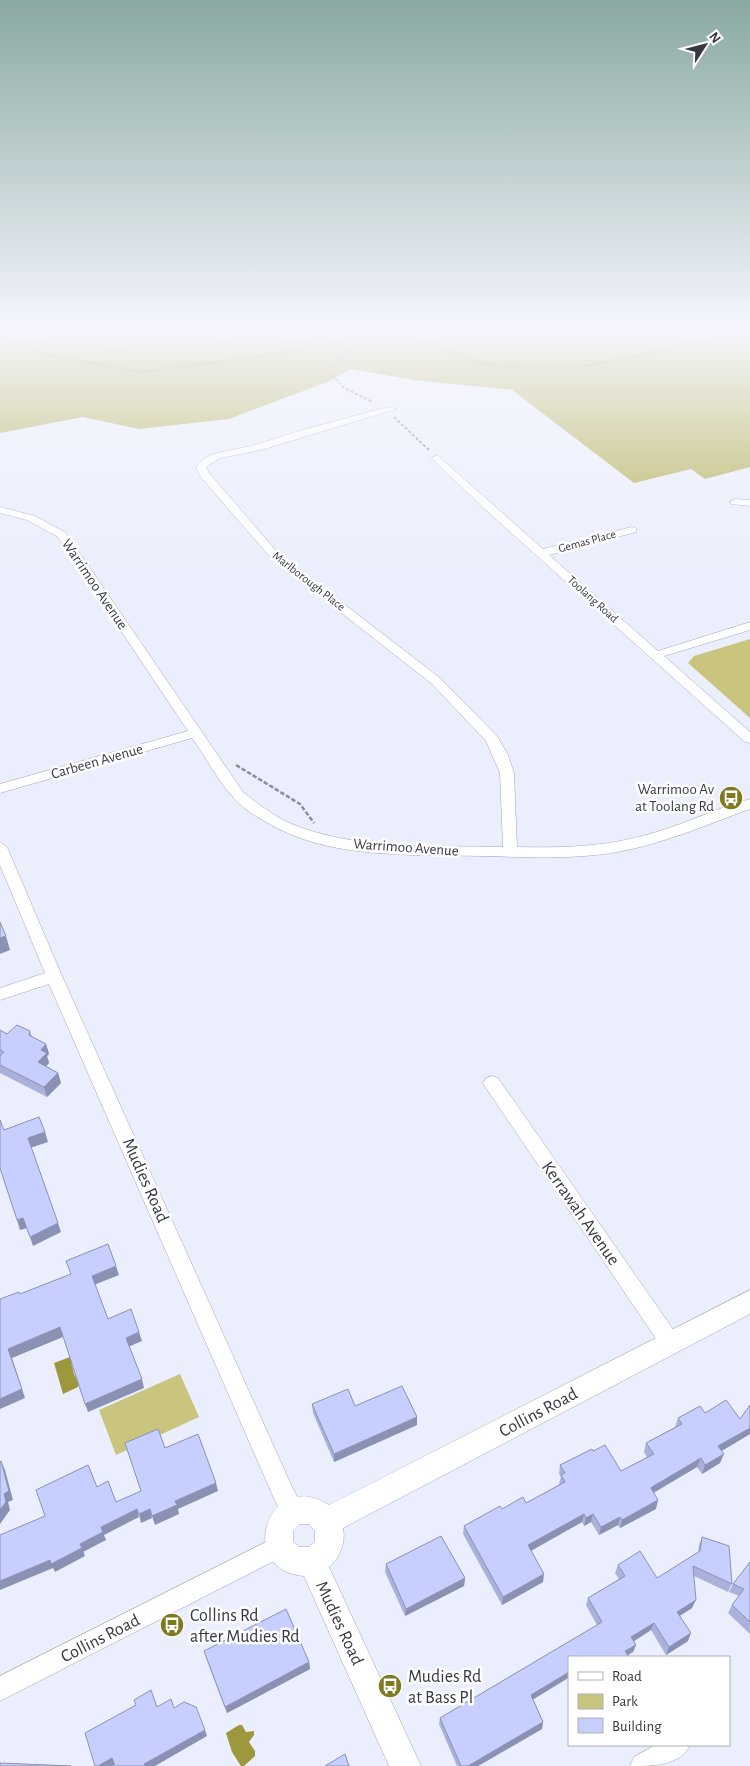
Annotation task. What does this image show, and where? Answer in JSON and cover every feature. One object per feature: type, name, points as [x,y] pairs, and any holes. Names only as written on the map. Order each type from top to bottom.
[{"type":"street","name":"Marlborough Place","points":[[371,414],[302,433],[257,448],[217,456],[207,461],[201,467],[204,474],[274,555],[436,681],[492,739],[501,755],[507,772],[510,852]]},
{"type":"street","name":"Toolang Road","points":[[437,458],[492,510],[750,739]]},
{"type":"street","points":[[735,502],[750,503]]},
{"type":"street","name":"Warrimoo Avenue","points":[[0,510],[30,518],[62,535],[84,565],[194,733],[238,795],[263,814],[284,825],[371,848],[557,853],[617,847],[646,840],[750,804]]},
{"type":"street","name":"Gemas Place","points":[[542,553],[632,530]]},
{"type":"street","points":[[656,655],[750,626]]},
{"type":"street","name":"Carbeen Avenue","points":[[0,789],[194,733]]},
{"type":"street","name":"Mudies Road","points":[[0,847],[54,976],[93,1060],[284,1495],[294,1512]]},
{"type":"street","points":[[0,994],[54,976]]},
{"type":"street","name":"Kerrawah Avenue","points":[[492,1084],[670,1342]]},
{"type":"street","name":"Collins Road","points":[[326,1522],[750,1302]]},
{"type":"street","points":[[311,1510],[326,1522],[329,1535],[328,1543],[325,1551],[312,1561],[295,1561],[288,1558],[280,1546],[278,1533],[281,1524],[294,1512],[311,1510]]},
{"type":"street","name":"Collins Road","points":[[0,1689],[280,1546]]},
{"type":"street","name":"Mudies Road","points":[[312,1561],[405,1766]]},
{"type":"street","points":[[643,1766],[676,1746]]},
{"type":"path","points":[[391,414],[437,458]]},
{"type":"path","points":[[210,755],[219,752],[238,767],[300,804],[316,826]]},
{"type":"green space","points":[[750,639],[750,718],[688,663],[694,656]]},
{"type":"green space","points":[[180,1374],[199,1417],[116,1455],[99,1410]]},
{"type":"shaded area","points":[[0,414],[241,414],[229,419],[139,429],[83,417],[0,433]]},
{"type":"shaded area","points":[[544,414],[750,414],[750,467],[705,479],[691,469],[634,483]]},
{"type":"shaded area","points":[[70,1357],[74,1374],[79,1383],[78,1387],[63,1394],[54,1363]]},
{"type":"shaded area","points":[[242,1725],[246,1732],[254,1731],[254,1735],[249,1742],[255,1751],[255,1756],[244,1766],[241,1766],[232,1752],[226,1733]]},
{"type":"building","points":[[0,922],[6,936],[0,938]]},
{"type":"building","points":[[17,1025],[30,1031],[29,1035],[46,1044],[41,1050],[47,1053],[38,1062],[58,1073],[44,1087],[0,1065],[0,1056],[4,1052],[0,1050],[0,1030],[7,1034]]},
{"type":"building","points":[[39,1117],[45,1132],[28,1138],[58,1223],[30,1237],[23,1218],[17,1220],[0,1168],[0,1120],[4,1130]]},
{"type":"building","points":[[108,1244],[116,1266],[92,1276],[108,1319],[131,1309],[139,1332],[126,1338],[142,1379],[85,1404],[60,1327],[8,1349],[22,1389],[0,1399],[0,1299],[19,1292],[20,1294],[71,1274],[66,1261]]},
{"type":"building","points":[[402,1386],[417,1417],[334,1454],[312,1404],[348,1389],[355,1406]]},
{"type":"building","points":[[726,1400],[740,1419],[750,1405],[750,1428],[718,1446],[724,1454],[705,1465],[701,1458],[652,1487],[658,1500],[622,1520],[620,1517],[601,1527],[593,1514],[586,1518],[584,1514],[528,1545],[544,1574],[503,1597],[464,1526],[500,1506],[502,1509],[523,1497],[526,1503],[565,1482],[561,1475],[565,1473],[560,1465],[592,1449],[593,1451],[605,1445],[621,1471],[654,1454],[646,1443],[682,1424],[678,1418],[700,1406],[705,1413]]},
{"type":"building","points":[[158,1429],[165,1448],[198,1434],[216,1483],[175,1501],[177,1505],[152,1516],[150,1509],[139,1514],[137,1509],[101,1527],[103,1532],[80,1544],[82,1548],[51,1564],[50,1560],[0,1581],[0,1535],[45,1516],[36,1490],[88,1465],[97,1487],[108,1481],[116,1502],[141,1491],[125,1443]]},
{"type":"building","points":[[0,1462],[9,1491],[4,1494],[6,1502],[0,1510]]},
{"type":"building","points":[[441,1536],[465,1578],[406,1609],[386,1564]]},
{"type":"building","points":[[702,1537],[729,1546],[732,1584],[693,1566],[696,1600],[677,1612],[691,1633],[669,1647],[654,1623],[631,1637],[636,1645],[625,1651],[628,1656],[568,1656],[568,1673],[531,1695],[543,1722],[468,1766],[461,1766],[440,1718],[602,1622],[588,1598],[625,1576],[618,1565],[640,1551],[657,1578],[700,1551]]},
{"type":"building","points":[[750,1562],[750,1622],[732,1605],[744,1589],[733,1584]]},
{"type":"building","points":[[286,1609],[309,1662],[225,1707],[204,1651]]},
{"type":"building","points":[[151,1690],[157,1707],[171,1699],[174,1708],[184,1702],[196,1707],[205,1730],[144,1764],[145,1766],[115,1766],[112,1758],[95,1766],[85,1733],[136,1705],[134,1700]]},
{"type":"building","points":[[345,1754],[349,1766],[325,1766]]},
{"type":"building","points":[[0,1763],[71,1766],[0,1766]]},
{"type":"place","name":"Warrimoo Av at Toolang Rd","points":[[731,798]]},
{"type":"place","name":"Collins Rd after Mudies Rd","points":[[172,1625]]},
{"type":"place","name":"Mudies Rd at Bass Pl","points":[[390,1686]]}]
